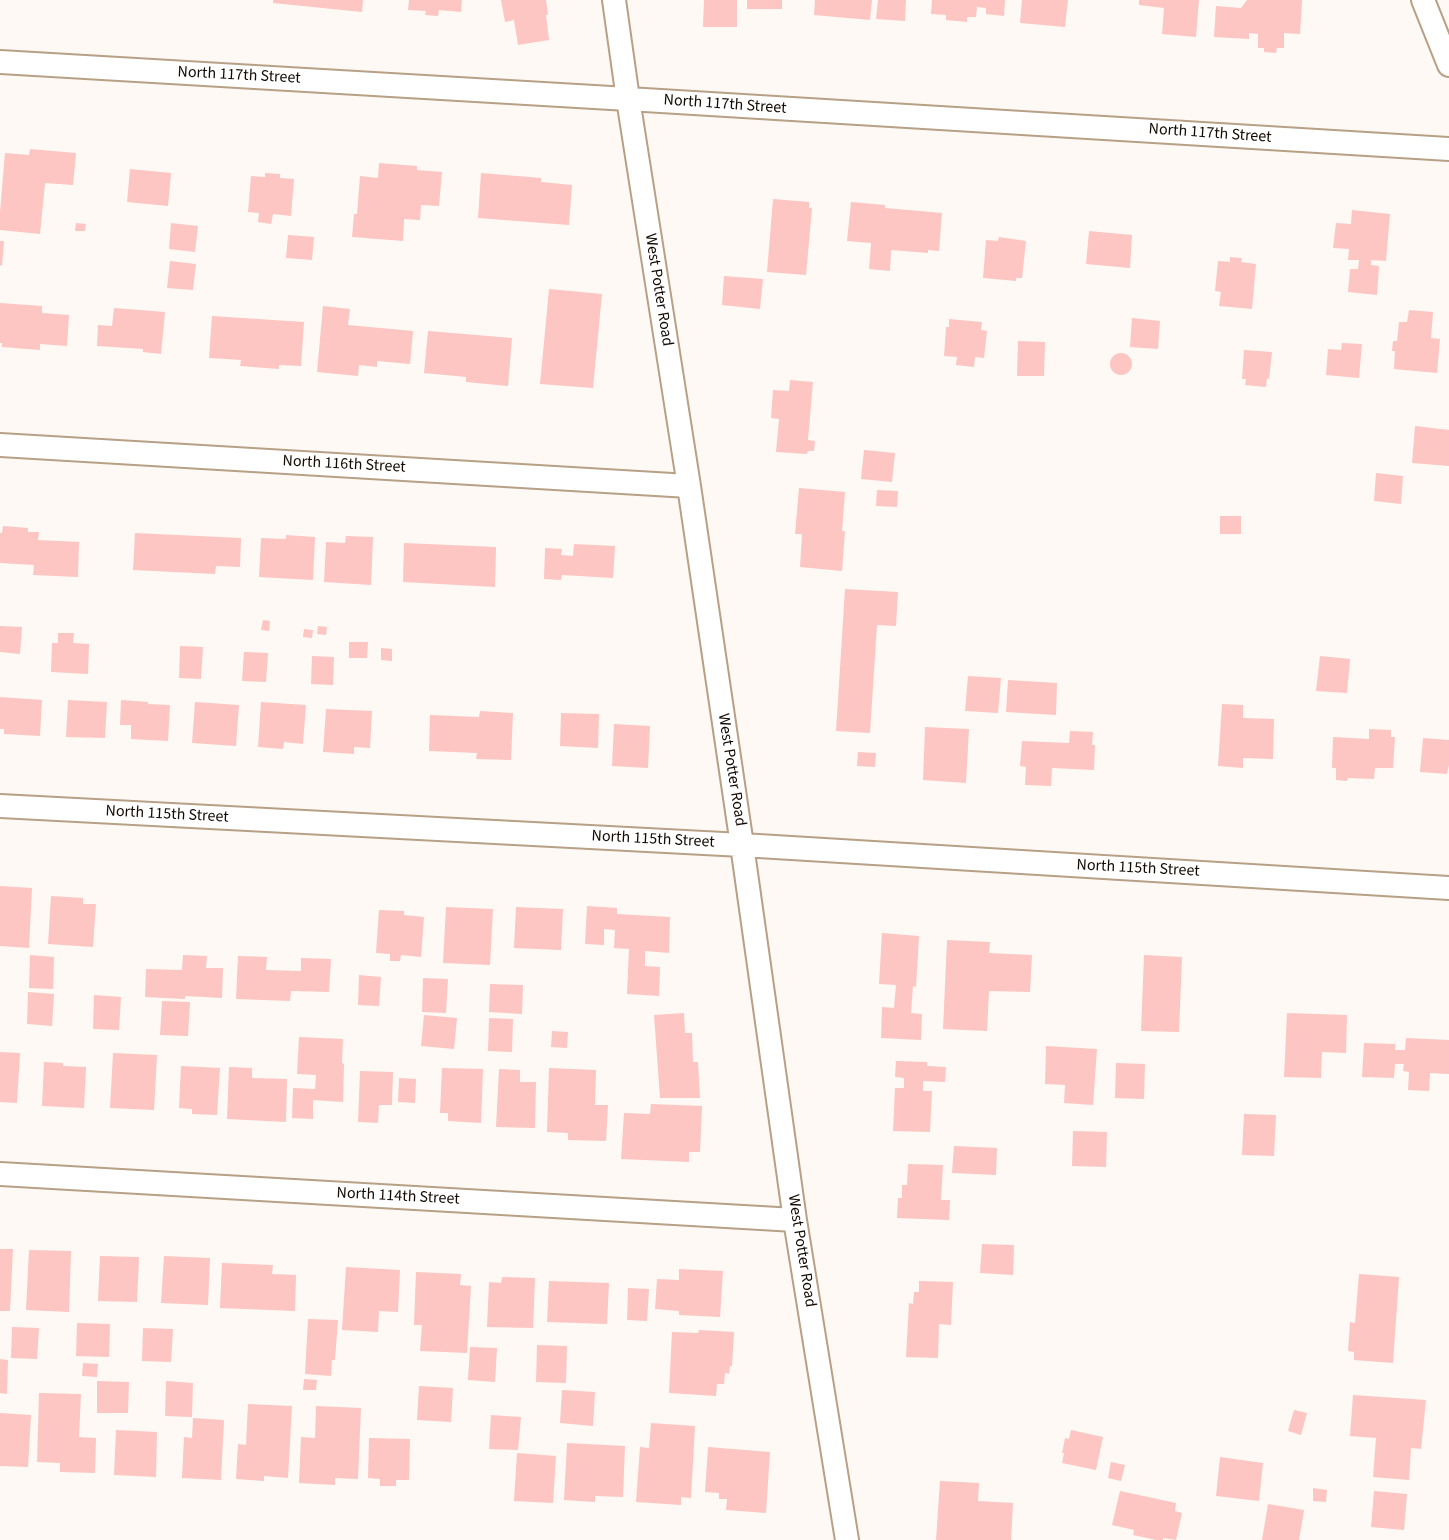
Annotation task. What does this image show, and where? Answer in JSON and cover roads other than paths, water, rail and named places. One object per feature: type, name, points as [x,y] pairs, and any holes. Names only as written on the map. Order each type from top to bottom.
[{"type":"street","name":"West Potter Road","points":[[614,0],[742,845],[795,1220],[847,1540]]},
{"type":"street","points":[[1423,0],[1449,65]]},
{"type":"street","name":"North 117th Street","points":[[0,62],[1449,149]]},
{"type":"street","name":"North 116th Street","points":[[0,445],[688,486]]},
{"type":"street","name":"North 115th Street","points":[[0,806],[742,845],[1449,888]]},
{"type":"street","name":"North 114th Street","points":[[0,1174],[795,1220]]}]
